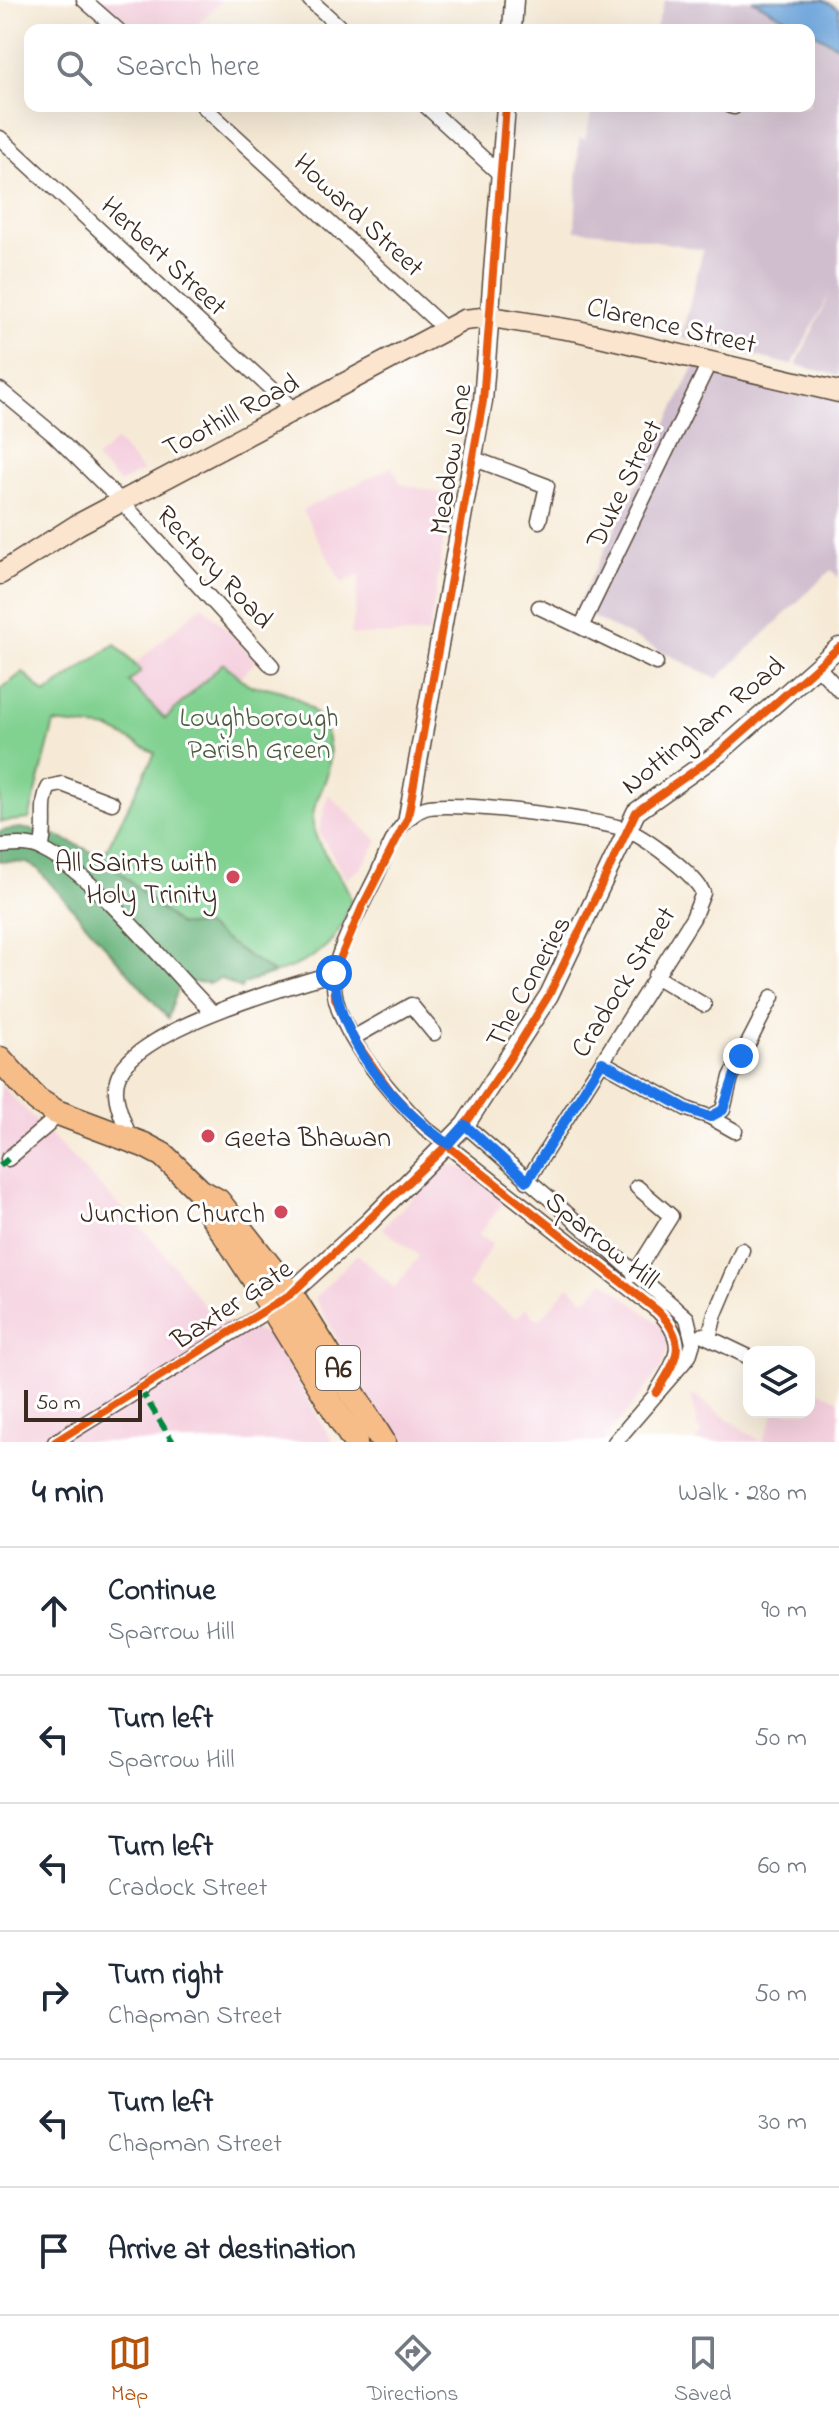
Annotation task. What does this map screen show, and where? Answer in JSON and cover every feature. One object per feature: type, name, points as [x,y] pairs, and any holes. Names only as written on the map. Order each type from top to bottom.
[{"type":"highway","name":"A6","points":[[0,1059],[37,1100],[56,1112],[130,1138],[163,1155],[200,1191],[207,1209],[283,1300],[383,1442]]},
{"type":"highway","name":"A6","points":[[283,1300],[296,1350],[355,1442]]},
{"type":"main road","name":"Toothill Road","points":[[0,574],[41,545],[295,411],[444,328],[464,320],[491,317]]},
{"type":"main road","name":"Clarence Street","points":[[491,317],[578,331],[839,392]]},
{"type":"street","points":[[84,0],[111,24]]},
{"type":"street","points":[[310,0],[336,24]]},
{"type":"street","points":[[512,24],[514,0]]},
{"type":"street","name":"Howard Street","points":[[210,112],[444,328]]},
{"type":"street","points":[[433,112],[501,175]]},
{"type":"street","name":"Meadow Lane","points":[[408,817],[472,458],[491,317],[506,112]]},
{"type":"street","name":"Herbert Street","points":[[0,138],[295,411]]},
{"type":"street","name":"Duke Street","points":[[581,627],[710,361]]},
{"type":"street","name":"Rectory Road","points":[[0,390],[54,435],[122,502],[272,666]]},
{"type":"street","points":[[472,458],[547,486],[539,521]]},
{"type":"street","points":[[539,607],[656,663]]},
{"type":"street","name":"Nottingham Road","points":[[408,817],[424,808],[463,807],[625,829],[645,803],[719,753],[839,647]]},
{"type":"street","points":[[817,666],[839,690]]},
{"type":"street","points":[[41,849],[47,824],[44,802],[49,787],[62,784],[112,803]]},
{"type":"street","points":[[130,1138],[116,1094],[119,1075],[124,1068],[152,1045],[213,1013],[252,996],[334,973],[362,907],[408,817]]},
{"type":"street","name":"Cradock Street","points":[[527,1181],[701,904],[703,893],[688,873],[625,829]]},
{"type":"street","name":"The Coneries","points":[[448,1144],[465,1125],[555,984],[625,829]]},
{"type":"street","points":[[0,846],[18,844],[41,849],[92,887],[213,1013]]},
{"type":"street","name":"Sparrow Hill","points":[[334,973],[335,998],[353,1038],[392,1093],[425,1128],[658,1311],[674,1328],[678,1345],[674,1364],[656,1393]]},
{"type":"street","points":[[655,976],[704,1005]]},
{"type":"street","points":[[710,1117],[723,1110],[731,1077],[772,997]]},
{"type":"street","points":[[353,1038],[411,1005],[434,1033]]},
{"type":"street","points":[[602,1062],[687,1109],[735,1131]]},
{"type":"street","points":[[8,1159],[49,1124],[56,1112]]},
{"type":"street","name":"Sparrow Hill","points":[[465,1125],[634,1275],[676,1308],[691,1330]]},
{"type":"street","name":"Baxter Gate","points":[[55,1442],[283,1300],[448,1144]]},
{"type":"street","points":[[634,1275],[671,1216],[637,1187]]},
{"type":"street","points":[[709,1338],[715,1314],[742,1250]]},
{"type":"street","points":[[615,1442],[689,1356],[693,1343],[691,1330]]},
{"type":"street","points":[[691,1330],[743,1354]]},
{"type":"shaded area","points":[[95,0],[222,0],[198,24],[122,24]]},
{"type":"shaded area","points":[[665,0],[751,0],[793,24],[657,24]]},
{"type":"shaded area","points":[[815,36],[839,49],[839,376],[796,365],[832,289],[792,365],[681,338],[703,250],[620,234],[575,230],[579,138],[585,139],[592,112],[815,112]]},
{"type":"shaded area","points":[[701,353],[839,390],[839,578],[831,570],[717,679],[576,609]]},
{"type":"shaded area","points":[[116,440],[143,471],[119,483],[96,459]]},
{"type":"shaded area","points":[[392,467],[401,484],[451,495],[429,634],[351,635],[360,575],[342,583],[302,510]]},
{"type":"shaded area","points":[[202,605],[257,660],[240,678],[222,663],[165,719],[129,682],[142,672],[135,664]]},
{"type":"shaded area","points":[[328,794],[378,841],[361,868],[346,879],[319,832]]},
{"type":"shaded area","points":[[0,1084],[156,1243],[215,1320],[269,1334],[333,1442],[0,1442]]},
{"type":"shaded area","points":[[447,1164],[472,1171],[508,1197],[478,1235],[492,1244],[468,1286],[517,1318],[527,1307],[533,1317],[541,1319],[568,1286],[586,1300],[604,1281],[665,1328],[670,1340],[662,1368],[603,1442],[392,1442],[315,1298],[357,1254],[395,1288],[419,1256],[382,1228]]},
{"type":"shaded area","points":[[815,1389],[839,1400],[839,1442],[762,1442],[772,1418],[815,1418]]},
{"type":"shaded area","points":[[691,1393],[762,1442],[695,1442],[702,1432],[698,1429]]},
{"type":"green space","name":"Loughborough Parish Green","points":[[115,644],[141,671],[129,682],[165,719],[223,663],[250,686],[284,692],[299,699],[321,721],[330,752],[328,771],[314,810],[313,824],[319,844],[343,881],[351,901],[335,937],[310,958],[242,984],[103,857],[155,753],[110,729],[54,723],[29,819],[0,822],[0,690],[23,672],[45,694]]},
{"type":"green space","points":[[20,828],[53,834],[103,857],[179,925],[205,926],[273,973],[243,984],[241,989],[220,978],[212,983],[188,982],[177,991],[168,1018],[38,869],[27,863],[0,861],[0,831]]},
{"type":"water","points":[[752,0],[823,0],[839,8],[839,47],[815,34],[815,24],[796,24]]},
{"type":"marked path","points":[[0,1166],[8,1159]]},
{"type":"marked path","points":[[140,1389],[173,1442]]},
{"type":"cycle path","points":[[506,112],[483,401],[408,817],[362,907],[334,973],[335,998],[353,1038],[392,1093],[425,1128],[668,1322],[677,1342],[676,1351],[670,1370],[656,1393]]},
{"type":"cycle path","points":[[55,1442],[291,1294],[448,1144],[465,1125],[549,995],[636,812],[719,753],[839,647]]},
{"type":"place","name":"All Saints with Holy Trinity","points":[[233,877]]},
{"type":"place","name":"Geeta Bhawan","points":[[208,1136]]},
{"type":"place","name":"Junction Church","points":[[281,1212]]},
{"type":"route","points":[[334,973],[335,998],[353,1038],[392,1093],[425,1128],[448,1144],[465,1125],[527,1181],[602,1062],[687,1109],[710,1117],[723,1110],[731,1077],[741,1056]]}]
